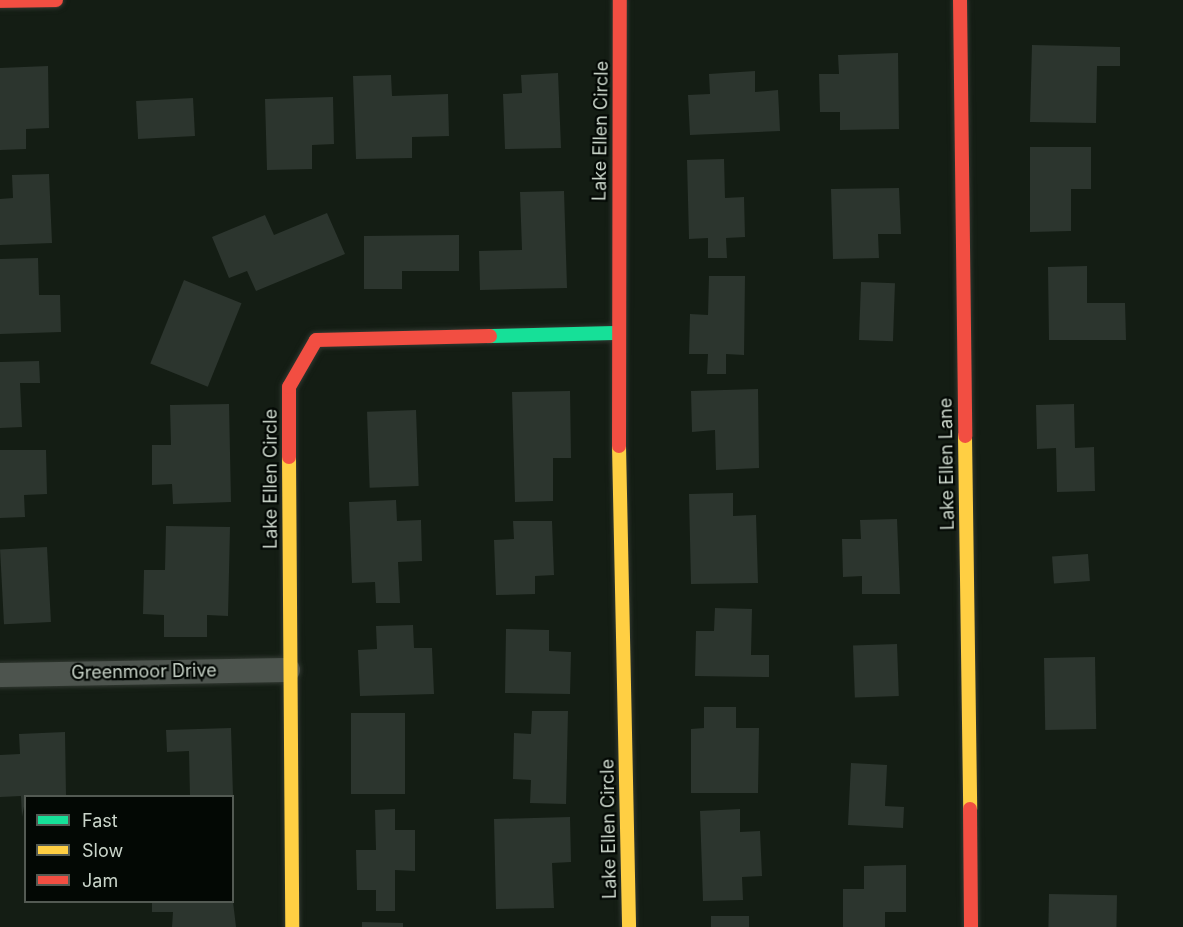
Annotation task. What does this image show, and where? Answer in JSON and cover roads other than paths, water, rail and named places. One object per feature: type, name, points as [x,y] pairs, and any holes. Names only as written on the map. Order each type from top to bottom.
[{"type":"street","points":[[0,1],[56,0]]},
{"type":"street","name":"Lake Ellen Circle","points":[[620,0],[617,333],[629,927]]},
{"type":"street","name":"Lake Ellen Lane","points":[[960,0],[971,927]]},
{"type":"street","name":"Lake Ellen Circle","points":[[292,927],[288,670],[289,387],[316,340],[617,333]]},
{"type":"street","name":"Greenmoor Drive","points":[[0,675],[288,670]]}]
